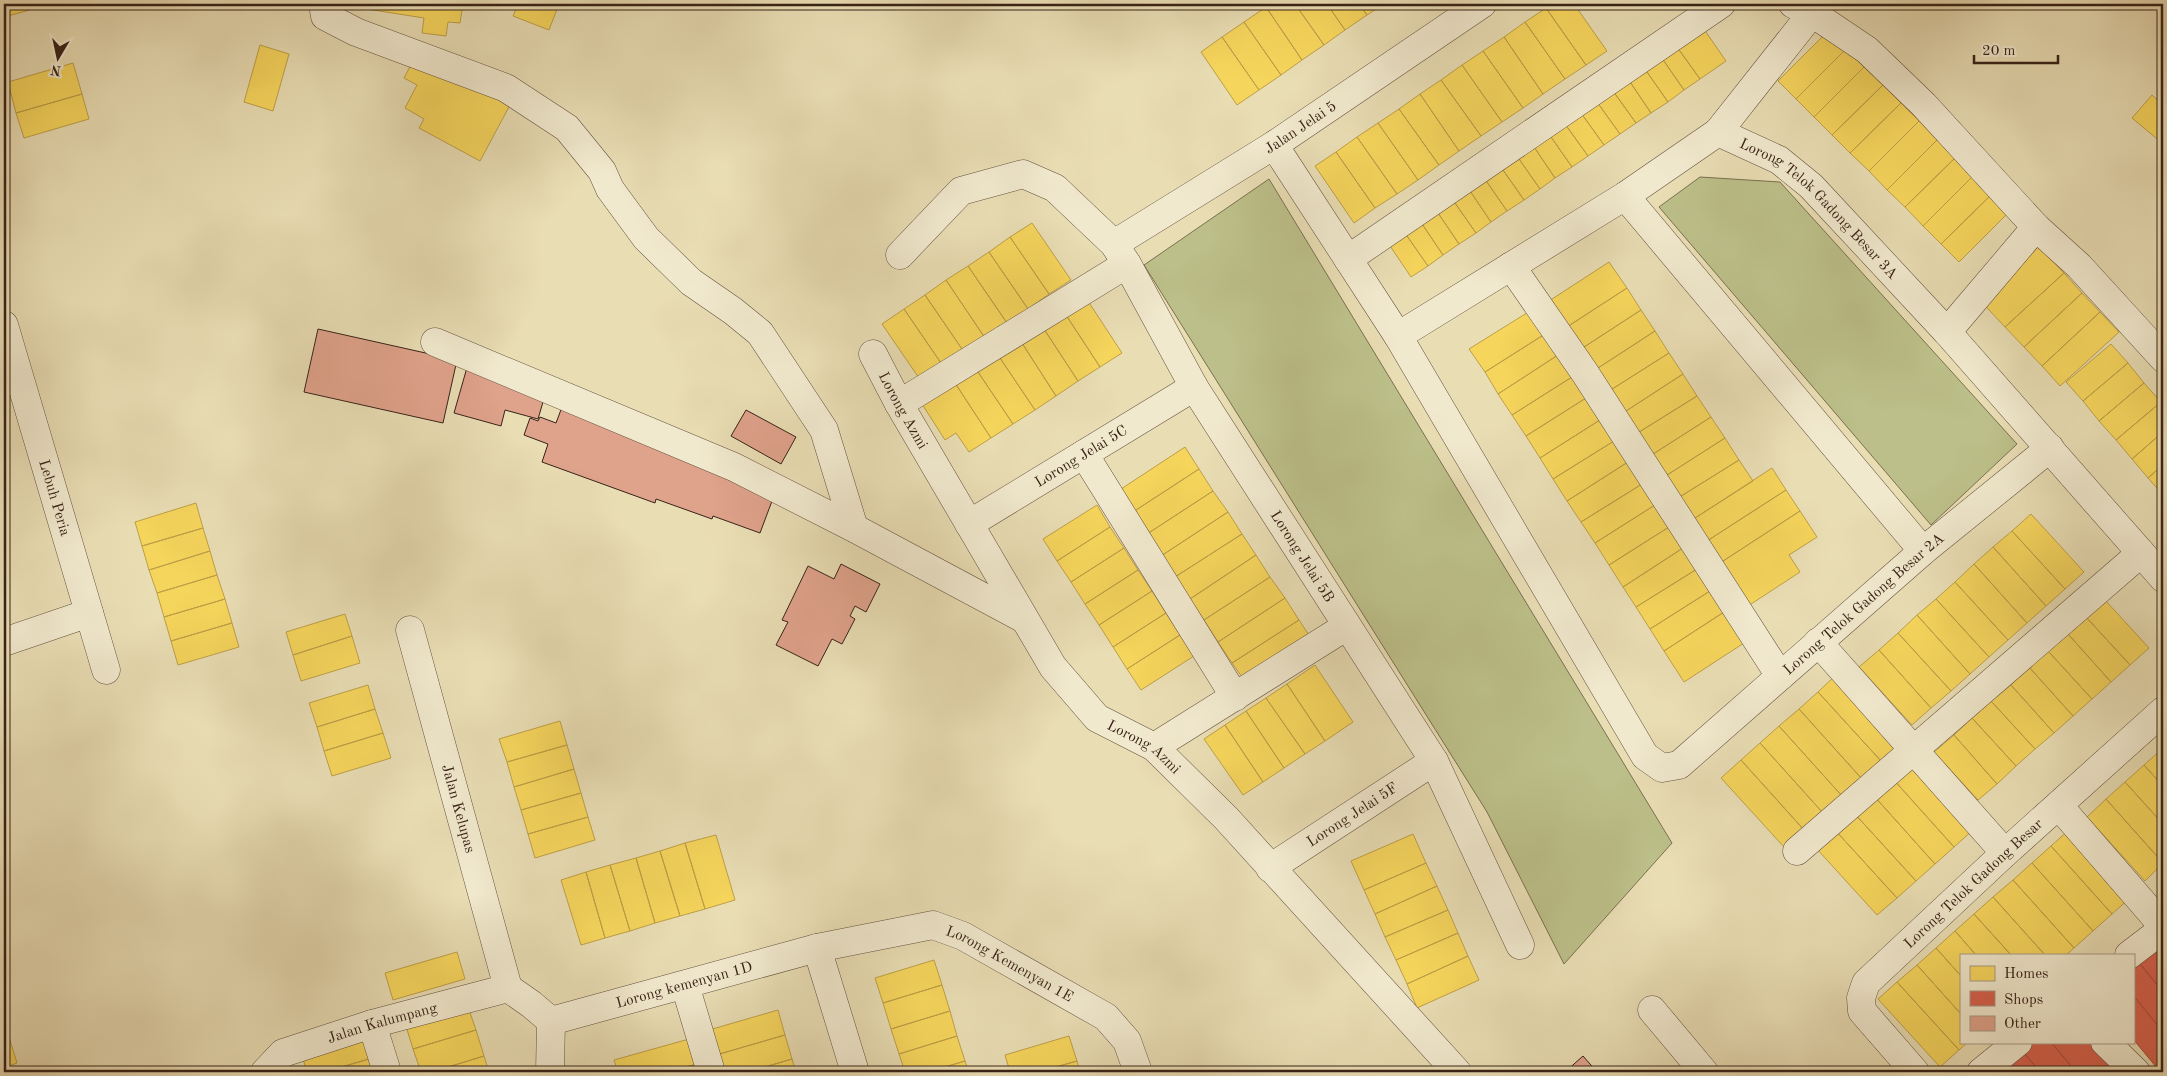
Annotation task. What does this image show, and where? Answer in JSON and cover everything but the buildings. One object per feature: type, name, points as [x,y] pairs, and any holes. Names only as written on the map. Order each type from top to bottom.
[{"type":"street","points":[[323,4],[325,16],[356,32],[506,88],[567,128],[602,171],[610,189],[646,238],[692,282],[760,333],[824,430],[854,528]]},
{"type":"street","name":"Jalan Jelai 5","points":[[898,404],[1121,254],[1274,145],[1482,4]]},
{"type":"street","points":[[1348,259],[1721,4]]},
{"type":"street","points":[[1718,132],[1802,8],[1867,50],[1924,105],[2036,227],[2079,266],[2163,358]]},
{"type":"street","name":"Lorong Telok Gadong Besar 3A","points":[[1398,336],[1625,196],[1718,132],[1779,160],[1811,186],[1947,332],[2163,578]]},
{"type":"street","points":[[1274,145],[1398,336]]},
{"type":"street","name":"Lorong Jelai 5B","points":[[900,255],[961,191],[1023,174],[1055,188],[1121,254],[1194,387],[1434,761],[1520,946]]},
{"type":"street","points":[[1625,196],[1922,551]]},
{"type":"street","points":[[1947,332],[2036,227]]},
{"type":"street","points":[[1511,266],[1585,373],[1780,676]]},
{"type":"street","name":"Lebuh Peria","points":[[4,325],[106,670]]},
{"type":"street","name":"Lorong Telok Gadong Besar 2A","points":[[1398,336],[1645,756],[1662,768],[1679,764],[1922,551],[2050,448]]},
{"type":"street","points":[[435,342],[734,467],[854,528],[1024,620]]},
{"type":"street","name":"Lorong Azmi","points":[[873,354],[898,404],[1053,667],[1097,718],[1154,747],[1226,818],[1457,1072]]},
{"type":"street","name":"Lorong Jelai 5C","points":[[968,524],[1194,387]]},
{"type":"street","points":[[1084,454],[1235,697]]},
{"type":"street","points":[[1797,851],[2141,553]]},
{"type":"street","points":[[4,642],[89,613]]},
{"type":"street","points":[[1154,747],[1347,626]]},
{"type":"street","name":"Jalan Kelupas","points":[[410,630],[508,988]]},
{"type":"street","points":[[1818,642],[2005,853]]},
{"type":"street","name":"Lorong Telok Gadong Besar","points":[[1915,1072],[1862,1011],[1861,998],[1866,983],[2005,853],[2163,711]]},
{"type":"street","name":"Lorong Jelai 5F","points":[[1270,868],[1434,761]]},
{"type":"street","points":[[2059,806],[2163,927],[2131,954]]},
{"type":"street","name":"Lorong Kemenyan 1E","points":[[817,948],[933,925],[963,936],[1106,1017],[1127,1042],[1138,1072]]},
{"type":"street","points":[[817,948],[855,1072]]},
{"type":"street","name":"Lorong kemenyan 1D","points":[[551,1022],[817,948]]},
{"type":"street","points":[[685,985],[711,1072]]},
{"type":"street","points":[[508,988],[532,1004],[551,1022],[550,1072]]},
{"type":"street","name":"Jalan Kalumpang","points":[[265,1072],[282,1053],[372,1024],[508,988]]},
{"type":"street","points":[[1652,1010],[1704,1072]]},
{"type":"street","points":[[372,1024],[387,1072]]},
{"type":"street","points":[[1981,1072],[2016,1044]]},
{"type":"street","points":[[2107,1044],[2136,1072]]},
{"type":"green space","points":[[1700,177],[1780,182],[2017,444],[1931,525],[1659,207]]},
{"type":"green space","points":[[1269,179],[1672,843],[1564,964],[1487,812],[1144,265]]}]
